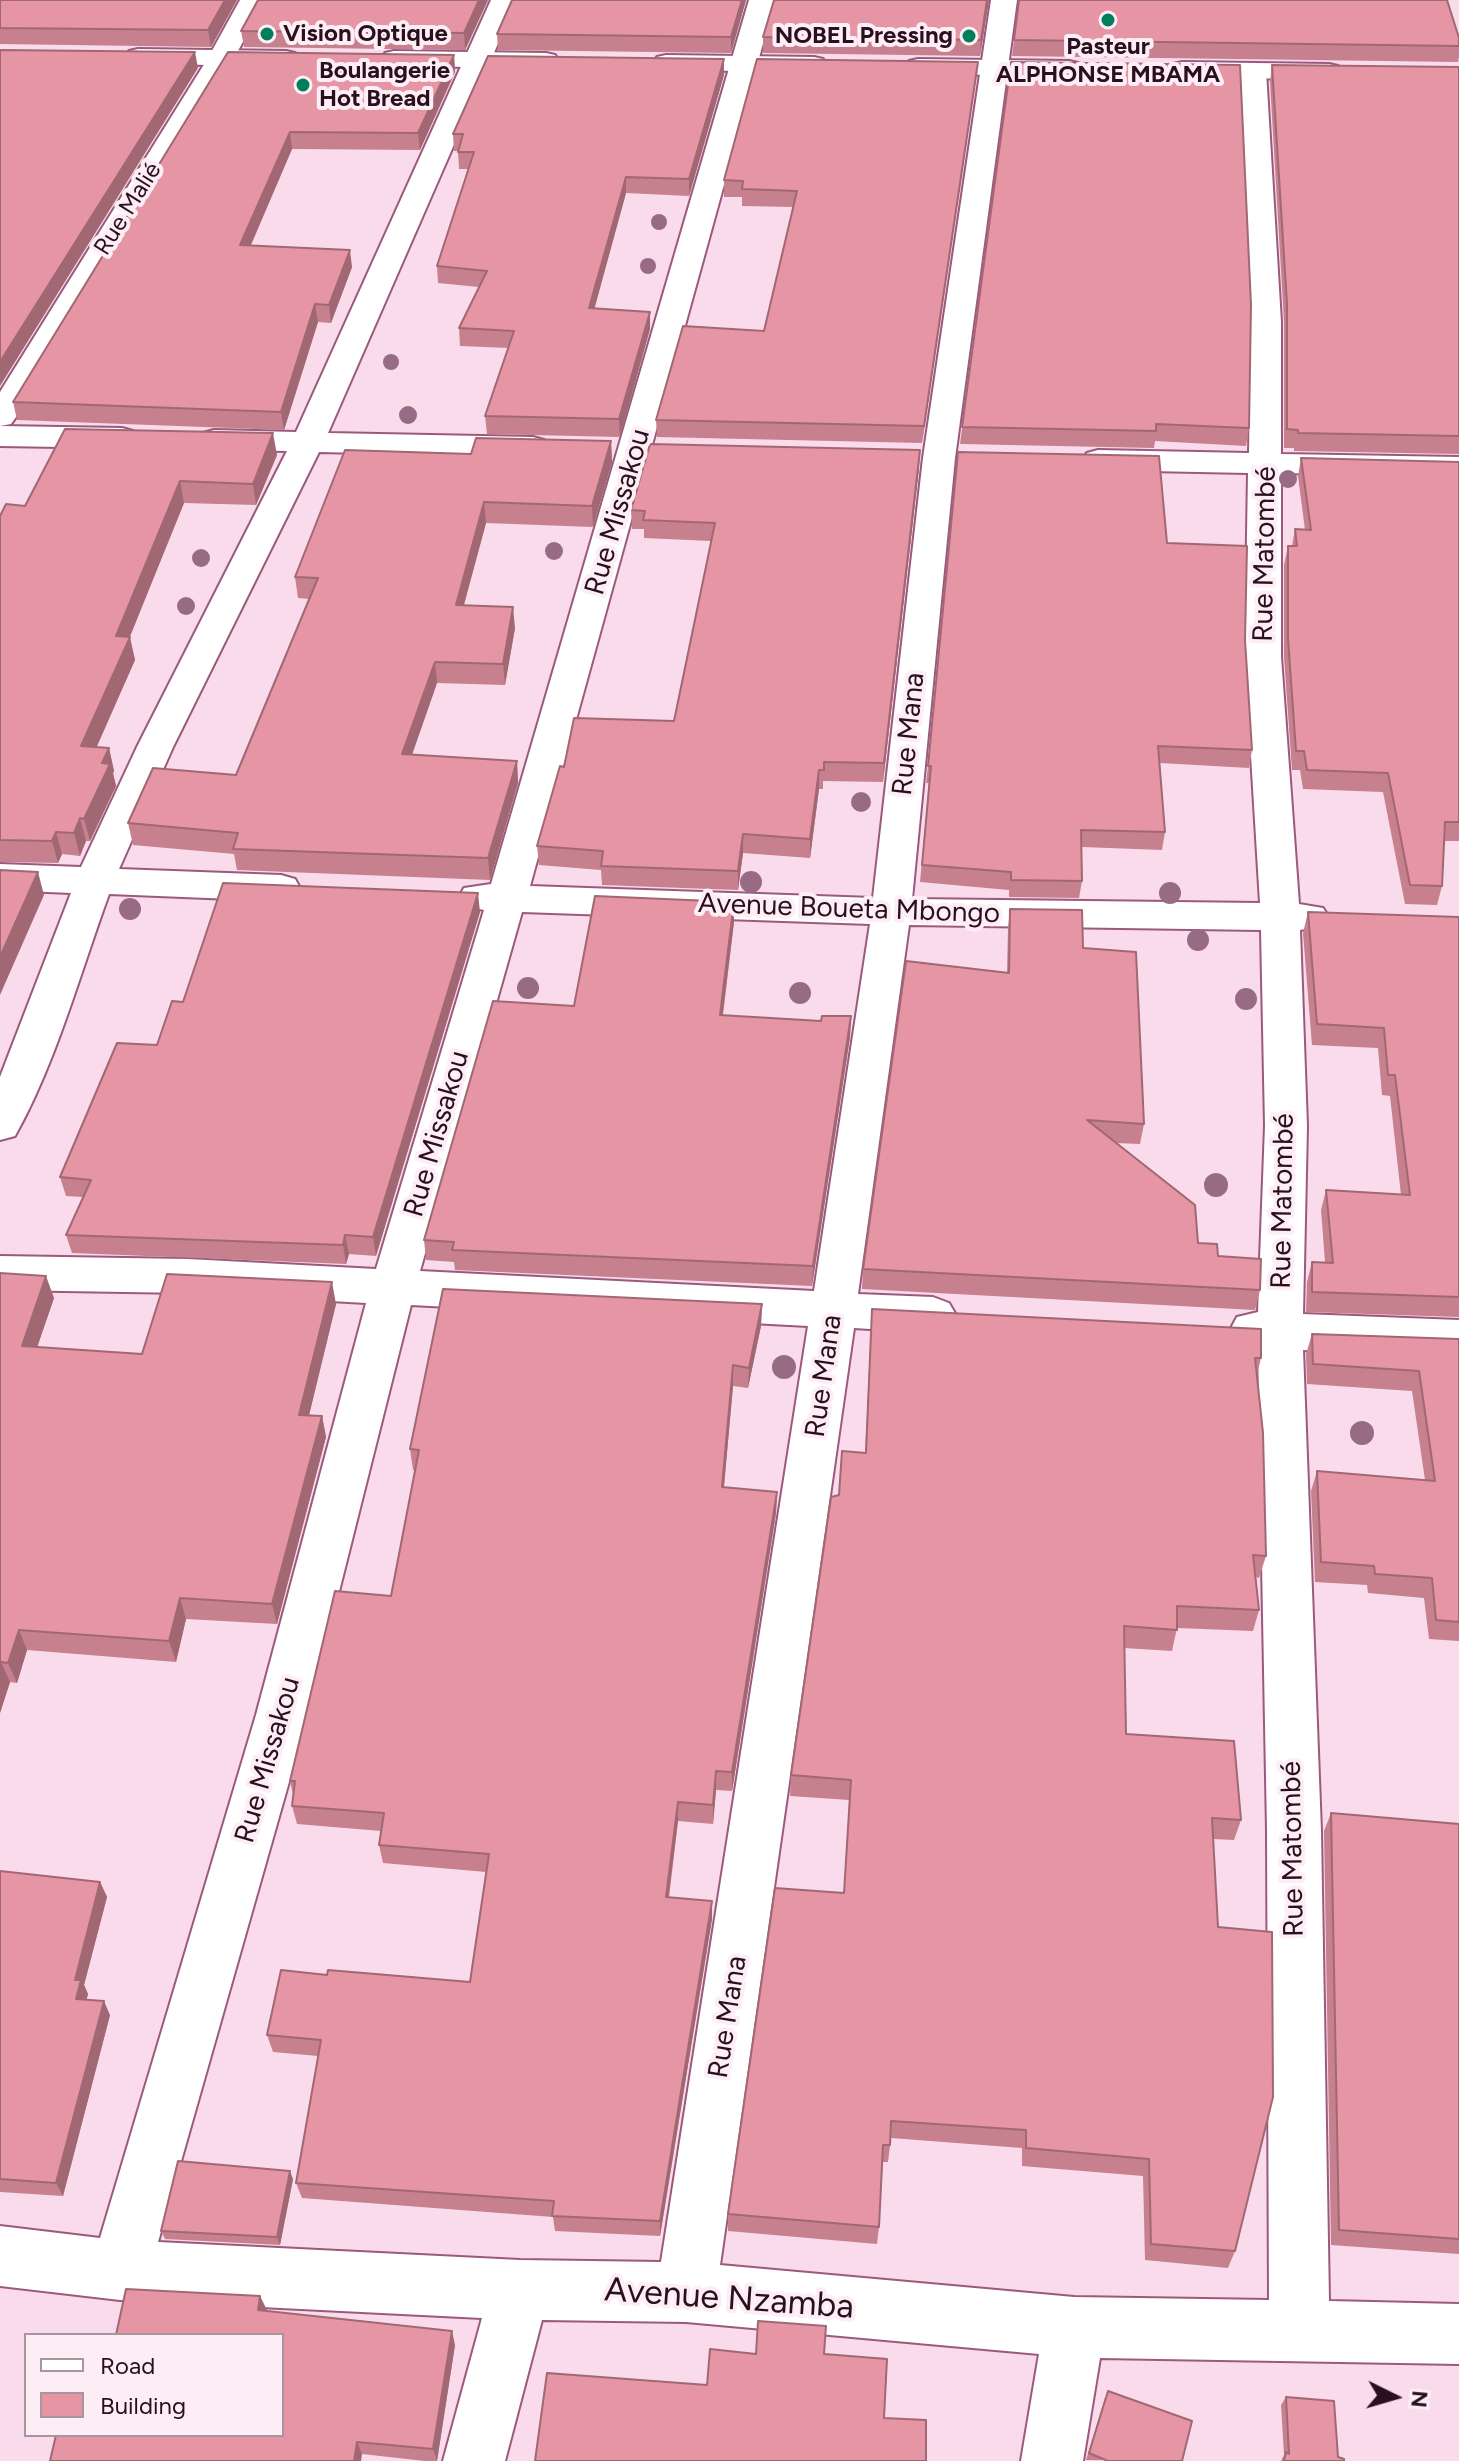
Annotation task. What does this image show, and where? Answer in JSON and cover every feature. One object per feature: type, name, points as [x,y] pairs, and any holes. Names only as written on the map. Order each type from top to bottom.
[{"type":"street","name":"Rue Malié","points":[[0,417],[221,58],[253,0]]},
{"type":"street","points":[[0,1125],[27,1063],[95,879],[155,747],[308,441],[504,0]]},
{"type":"street","name":"Rue Missakou","points":[[120,2270],[282,1715],[393,1287],[636,449],[762,0]]},
{"type":"street","name":"Rue Mana","points":[[686,2292],[891,912],[939,457],[1004,0]]},
{"type":"street","points":[[110,56],[311,59]]},
{"type":"street","points":[[372,59],[572,61]]},
{"type":"street","points":[[634,63],[838,66]]},
{"type":"street","points":[[886,67],[1102,69]]},
{"type":"street","points":[[1163,70],[1348,72]]},
{"type":"street","name":"Rue Matombé","points":[[1253,71],[1266,322],[1263,657],[1280,916],[1286,1126],[1280,1332],[1294,1831],[1299,2332]]},
{"type":"street","points":[[0,436],[558,447]]},
{"type":"street","points":[[1064,459],[1459,467]]},
{"type":"street","points":[[0,877],[316,889]]},
{"type":"street","name":"Avenue Boueta Mbongo","points":[[442,895],[891,912],[1340,918]]},
{"type":"street","points":[[0,1273],[188,1276],[977,1317]]},
{"type":"street","points":[[1216,1328],[1459,1338]]},
{"type":"street","name":"Avenue Nzamba","points":[[1,2258],[120,2270],[520,2290],[686,2292],[1074,2327],[1459,2334]]},
{"type":"street","points":[[474,2461],[520,2290]]},
{"type":"street","points":[[1052,2461],[1074,2327]]},
{"type":"building","points":[[0,0],[225,0],[208,30],[0,28]]},
{"type":"building","points":[[258,0],[479,0],[464,33],[241,31]]},
{"type":"building","points":[[512,0],[742,0],[731,37],[497,34]]},
{"type":"building","points":[[774,0],[987,0],[981,40],[763,37]]},
{"type":"building","points":[[1019,0],[1447,0],[1459,46],[1014,40]]},
{"type":"building","points":[[0,50],[195,52],[0,362]]},
{"type":"building","points":[[228,52],[454,55],[418,133],[290,132],[240,245],[350,250],[329,305],[315,304],[281,412],[13,402]]},
{"type":"building","points":[[488,56],[724,59],[689,179],[626,177],[589,308],[650,312],[619,419],[485,416],[514,331],[459,328],[487,271],[437,266],[474,152],[458,152],[463,134],[453,134]]},
{"type":"building","points":[[757,59],[978,62],[924,426],[656,420],[683,326],[764,331],[797,191],[742,189],[743,181],[724,180]]},
{"type":"building","points":[[1011,62],[1240,65],[1251,305],[1249,428],[1156,424],[1156,431],[962,427]]},
{"type":"building","points":[[1272,65],[1459,67],[1459,436],[1298,433],[1298,430],[1287,429],[1287,304]]},
{"type":"building","points":[[65,429],[273,433],[253,484],[180,481],[116,636],[130,637],[81,746],[109,748],[102,763],[110,764],[84,819],[80,818],[74,833],[56,832],[52,841],[0,840],[0,516],[6,504],[25,506]]},
{"type":"building","points":[[476,438],[611,441],[592,506],[484,502],[456,605],[513,607],[503,664],[435,662],[402,754],[517,761],[488,858],[233,849],[238,833],[128,823],[153,768],[236,775],[318,578],[295,577],[345,450],[471,454]]},
{"type":"building","points":[[650,444],[920,450],[884,763],[824,762],[824,770],[819,770],[810,839],[743,834],[738,871],[601,866],[603,851],[537,846],[560,766],[564,767],[574,718],[674,721],[715,523],[643,520],[645,511],[631,510]]},
{"type":"building","points":[[958,452],[1159,456],[1167,543],[1247,546],[1245,640],[1252,750],[1158,746],[1165,832],[1081,830],[1082,881],[1011,880],[1011,872],[922,865],[931,766],[928,766]]},
{"type":"building","points":[[1301,458],[1459,462],[1459,822],[1445,822],[1442,886],[1410,885],[1388,773],[1307,770],[1304,751],[1296,751],[1288,638],[1288,546],[1297,546],[1295,529],[1311,530]]},
{"type":"building","points":[[0,870],[38,872],[0,957]]},
{"type":"building","points":[[223,883],[478,893],[373,1237],[345,1235],[343,1245],[66,1235],[91,1180],[60,1177],[117,1043],[157,1045],[172,1001],[183,1002]]},
{"type":"building","points":[[595,896],[734,902],[720,1015],[821,1021],[822,1016],[851,1016],[813,1266],[452,1250],[454,1242],[424,1240],[493,1001],[574,1006]]},
{"type":"building","points":[[1010,909],[1082,910],[1083,948],[1136,952],[1144,1124],[1087,1120],[1195,1205],[1198,1243],[1217,1244],[1218,1256],[1261,1259],[1260,1290],[863,1269],[906,961],[1009,973]]},
{"type":"building","points":[[1308,912],[1459,917],[1459,1297],[1312,1292],[1312,1262],[1333,1263],[1326,1190],[1410,1195],[1395,1075],[1388,1075],[1384,1028],[1317,1024]]},
{"type":"building","points":[[0,1273],[46,1276],[22,1346],[142,1354],[167,1274],[332,1282],[299,1415],[322,1416],[272,1604],[180,1598],[169,1641],[19,1630],[8,1663],[1,1662],[0,1665]]},
{"type":"building","points":[[443,1289],[762,1304],[749,1368],[733,1365],[722,1487],[777,1492],[732,1772],[716,1771],[713,1805],[678,1802],[666,1897],[712,1901],[660,2221],[552,2216],[554,2201],[296,2183],[321,2040],[267,2035],[281,1970],[327,1975],[328,1970],[470,1982],[489,1854],[379,1845],[384,1813],[292,1806],[295,1781],[290,1781],[335,1591],[391,1596],[419,1450],[410,1449]]},
{"type":"building","points":[[872,1309],[1261,1329],[1261,1358],[1255,1358],[1263,1433],[1266,1556],[1253,1555],[1259,1610],[1177,1606],[1177,1630],[1124,1626],[1126,1734],[1234,1741],[1241,1820],[1212,1818],[1218,1927],[1272,1932],[1273,2097],[1235,2251],[1151,2244],[1149,2159],[1026,2148],[1026,2130],[891,2121],[890,2145],[883,2145],[879,2227],[728,2214],[775,1888],[844,1893],[851,1780],[791,1775],[831,1497],[839,1495],[842,1451],[866,1453]]},
{"type":"building","points":[[1312,1334],[1459,1339],[1459,1622],[1436,1620],[1432,1578],[1375,1574],[1374,1566],[1321,1562],[1317,1471],[1435,1481],[1419,1371],[1313,1364]]},
{"type":"building","points":[[1331,1813],[1459,1824],[1459,2239],[1339,2230]]},
{"type":"building","points":[[0,1871],[100,1882],[75,1980],[81,1980],[76,1999],[104,2001],[56,2183],[0,2179]]},
{"type":"building","points":[[178,2161],[290,2171],[277,2237],[161,2231]]},
{"type":"building","points":[[126,2289],[260,2296],[258,2310],[452,2331],[433,2449],[357,2442],[354,2461],[50,2461],[56,2437],[284,2437],[284,2333],[116,2333]]},
{"type":"building","points":[[758,2321],[826,2326],[824,2354],[887,2359],[884,2418],[926,2420],[926,2461],[535,2461],[547,2373],[707,2385],[710,2349],[756,2354]]},
{"type":"building","points":[[1108,2391],[1192,2421],[1182,2461],[1108,2461],[1089,2453]]},
{"type":"building","points":[[1286,2397],[1334,2401],[1338,2457],[1344,2461],[1284,2461],[1286,2452],[1289,2454]]},
{"type":"place","name":"Pasteur ALPHONSE MBAMA","points":[[1108,20]]},
{"type":"place","name":"Vision Optique","points":[[267,34]]},
{"type":"place","name":"NOBEL Pressing","points":[[969,36]]},
{"type":"place","name":"Boulangerie Hot Bread","points":[[303,85]]}]
